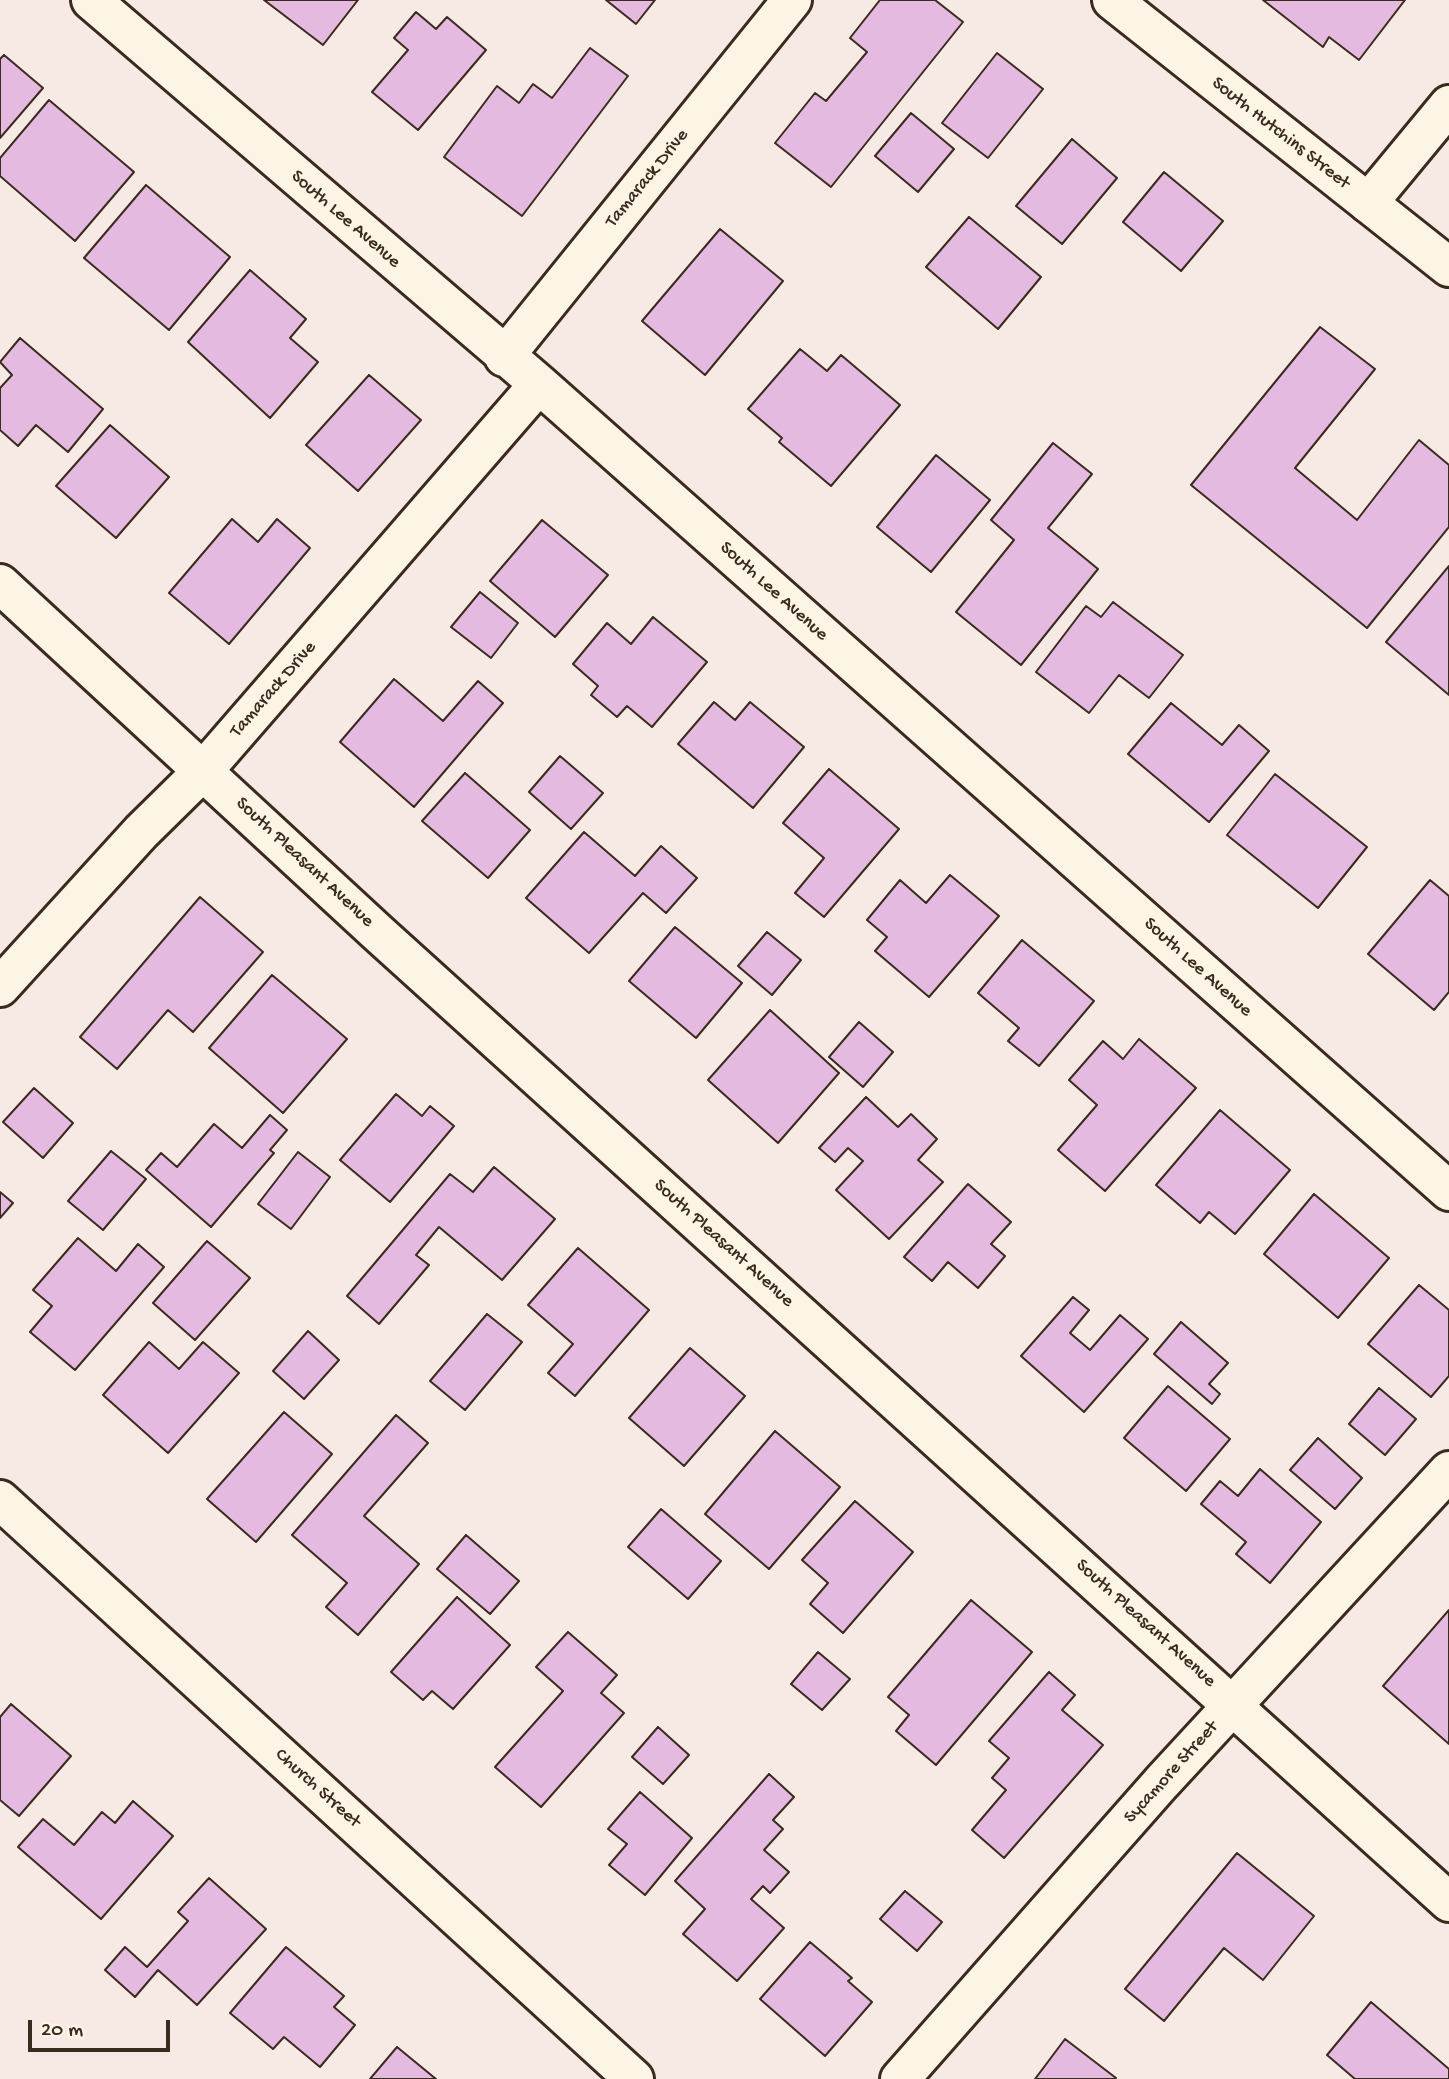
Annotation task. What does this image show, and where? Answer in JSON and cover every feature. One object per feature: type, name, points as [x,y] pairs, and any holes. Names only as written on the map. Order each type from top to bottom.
[{"type":"street","name":"South Lee Avenue","points":[[91,0],[504,357],[539,384],[1449,1191]]},
{"type":"street","name":"Tamarack Drive","points":[[504,357],[792,0]]},
{"type":"street","name":"South Hutchins Street","points":[[1112,0],[1449,267]]},
{"type":"street","points":[[1368,204],[1449,105]]},
{"type":"street","name":"Tamarack Drive","points":[[0,987],[141,832],[204,770],[539,384]]},
{"type":"street","name":"South Pleasant Avenue","points":[[0,584],[378,933],[1449,1902]]},
{"type":"street","name":"Sycamore Street","points":[[900,2079],[1161,1783],[1449,1471]]},
{"type":"street","name":"Church Street","points":[[0,1500],[634,2079]]},
{"type":"building","points":[[264,0],[358,0],[323,45]]},
{"type":"building","points":[[606,0],[655,0],[636,24]]},
{"type":"building","points":[[880,0],[935,0],[963,22],[831,187],[775,143],[815,93],[826,101],[867,52],[850,38]]},
{"type":"building","points":[[1263,0],[1405,0],[1359,60],[1329,37],[1323,47]]},
{"type":"building","points":[[416,12],[436,29],[447,17],[486,50],[418,130],[372,92],[408,50],[394,38]]},
{"type":"building","points":[[590,48],[628,76],[522,216],[444,157],[497,86],[519,103],[533,84],[552,98]]},
{"type":"building","points":[[997,53],[1043,89],[988,158],[942,123]]},
{"type":"building","points":[[4,55],[43,88],[0,138],[0,59]]},
{"type":"building","points":[[49,100],[134,172],[75,241],[0,176],[0,158]]},
{"type":"building","points":[[911,113],[954,149],[918,192],[875,156]]},
{"type":"building","points":[[1072,139],[1117,178],[1062,244],[1016,206]]},
{"type":"building","points":[[1164,172],[1223,221],[1181,271],[1123,222]]},
{"type":"building","points":[[146,185],[230,257],[169,330],[84,258]]},
{"type":"building","points":[[969,217],[1041,277],[998,329],[926,267]]},
{"type":"building","points":[[720,229],[783,281],[705,375],[642,321]]},
{"type":"building","points":[[250,270],[306,319],[290,338],[318,362],[270,418],[188,342]]},
{"type":"building","points":[[1320,327],[1375,369],[1295,468],[1357,520],[1419,440],[1449,465],[1449,527],[1367,628],[1191,485]]},
{"type":"building","points":[[20,338],[103,409],[68,452],[36,425],[18,446],[0,430],[0,388],[12,375],[0,362]]},
{"type":"building","points":[[800,349],[827,371],[841,355],[900,405],[831,486],[779,442],[782,438],[748,409]]},
{"type":"building","points":[[369,375],[421,420],[358,491],[306,445]]},
{"type":"building","points":[[110,425],[169,477],[116,538],[56,486]]},
{"type":"building","points":[[1053,443],[1092,474],[1048,528],[1098,569],[1021,665],[956,612],[1014,540],[991,520]]},
{"type":"building","points":[[936,455],[990,500],[931,572],[877,527]]},
{"type":"building","points":[[232,519],[258,542],[277,519],[310,548],[229,644],[169,593]]},
{"type":"building","points":[[542,520],[608,575],[555,637],[490,581]]},
{"type":"building","points":[[1449,566],[1449,695],[1386,642]]},
{"type":"building","points":[[480,592],[518,623],[491,658],[451,627]]},
{"type":"building","points":[[1113,602],[1183,655],[1149,698],[1119,675],[1089,713],[1036,672],[1086,606],[1101,617]]},
{"type":"building","points":[[653,617],[707,662],[652,727],[627,706],[617,717],[591,695],[598,686],[573,664],[607,623],[631,644]]},
{"type":"building","points":[[394,679],[443,721],[478,681],[503,703],[414,807],[340,742]]},
{"type":"building","points":[[714,702],[735,720],[750,702],[804,747],[753,808],[678,744]]},
{"type":"building","points":[[1171,703],[1222,745],[1239,725],[1269,751],[1209,822],[1128,754]]},
{"type":"building","points":[[560,756],[603,793],[571,829],[529,792]]},
{"type":"building","points":[[829,769],[899,829],[824,917],[795,893],[824,858],[783,823]]},
{"type":"building","points":[[465,773],[530,830],[488,878],[422,821]]},
{"type":"building","points":[[1275,774],[1367,847],[1318,908],[1227,835]]},
{"type":"building","points":[[584,832],[635,876],[661,846],[697,878],[666,913],[643,893],[589,953],[526,898]]},
{"type":"building","points":[[950,875],[999,916],[929,997],[875,951],[887,937],[867,920],[900,880],[926,903]]},
{"type":"building","points":[[1430,880],[1449,896],[1449,992],[1434,1010],[1368,954]]},
{"type":"building","points":[[200,897],[263,952],[193,1032],[168,1010],[117,1069],[80,1037]]},
{"type":"building","points":[[675,927],[742,983],[696,1038],[629,981]]},
{"type":"building","points":[[767,932],[801,960],[772,995],[738,966]]},
{"type":"building","points":[[1022,940],[1094,1001],[1039,1066],[1008,1041],[1019,1028],[978,993]]},
{"type":"building","points":[[272,975],[347,1039],[283,1113],[209,1048]]},
{"type":"building","points":[[770,1010],[839,1073],[778,1143],[708,1080]]},
{"type":"building","points":[[859,1022],[893,1052],[863,1087],[829,1057]]},
{"type":"building","points":[[1139,1039],[1196,1088],[1105,1191],[1058,1150],[1097,1105],[1069,1080],[1103,1041],[1123,1059]]},
{"type":"building","points":[[34,1088],[73,1123],[43,1158],[3,1122]]},
{"type":"building","points":[[396,1094],[422,1116],[430,1106],[454,1126],[390,1202],[340,1160]]},
{"type":"building","points":[[866,1097],[898,1127],[911,1114],[937,1139],[918,1160],[943,1182],[889,1239],[836,1190],[863,1161],[848,1148],[835,1162],[819,1148]]},
{"type":"building","points":[[1220,1110],[1290,1170],[1235,1234],[1209,1212],[1200,1223],[1156,1185]]},
{"type":"building","points":[[270,1115],[287,1130],[270,1150],[274,1153],[211,1227],[146,1170],[161,1153],[177,1167],[214,1124],[242,1148]]},
{"type":"building","points":[[111,1151],[146,1179],[103,1230],[68,1201]]},
{"type":"building","points":[[298,1152],[330,1177],[291,1229],[258,1204]]},
{"type":"building","points":[[494,1167],[555,1219],[502,1280],[439,1227],[416,1255],[429,1265],[379,1324],[347,1296],[450,1174],[473,1192]]},
{"type":"building","points":[[968,1184],[1011,1222],[991,1244],[1005,1256],[978,1288],[948,1262],[932,1281],[904,1257]]},
{"type":"building","points":[[0,1192],[13,1203],[0,1218]]},
{"type":"building","points":[[1314,1194],[1389,1258],[1338,1318],[1264,1254]]},
{"type":"building","points":[[78,1238],[116,1271],[138,1244],[164,1267],[75,1370],[30,1332],[52,1306],[33,1290]]},
{"type":"building","points":[[207,1241],[250,1278],[195,1340],[153,1303]]},
{"type":"building","points":[[578,1248],[649,1310],[575,1396],[548,1373],[573,1344],[528,1305]]},
{"type":"building","points":[[1419,1285],[1449,1310],[1449,1376],[1431,1397],[1368,1344]]},
{"type":"building","points":[[1073,1297],[1089,1310],[1070,1333],[1090,1350],[1120,1315],[1148,1339],[1084,1412],[1021,1356]]},
{"type":"building","points":[[487,1314],[522,1342],[465,1410],[430,1381]]},
{"type":"building","points":[[1181,1322],[1228,1363],[1209,1384],[1220,1394],[1212,1404],[1154,1354]]},
{"type":"building","points":[[308,1331],[339,1360],[304,1399],[273,1371]]},
{"type":"building","points":[[149,1342],[179,1369],[203,1342],[239,1373],[168,1453],[103,1395]]},
{"type":"building","points":[[690,1348],[745,1396],[684,1466],[629,1418]]},
{"type":"building","points":[[1168,1386],[1230,1439],[1186,1491],[1124,1438]]},
{"type":"building","points":[[1379,1388],[1416,1419],[1385,1455],[1349,1424]]},
{"type":"building","points":[[284,1412],[332,1454],[256,1542],[207,1499]]},
{"type":"building","points":[[396,1415],[428,1443],[364,1516],[419,1564],[358,1635],[326,1607],[347,1583],[292,1535]]},
{"type":"building","points":[[775,1431],[840,1487],[769,1569],[705,1514]]},
{"type":"building","points":[[1318,1438],[1362,1478],[1335,1509],[1290,1470]]},
{"type":"building","points":[[1260,1469],[1321,1522],[1270,1583],[1236,1554],[1246,1542],[1201,1504],[1220,1481],[1238,1496]]},
{"type":"building","points":[[855,1501],[913,1552],[843,1633],[810,1604],[828,1583],[802,1560]]},
{"type":"building","points":[[661,1509],[721,1561],[688,1599],[628,1547]]},
{"type":"building","points":[[466,1535],[519,1581],[490,1614],[437,1569]]},
{"type":"building","points":[[457,1597],[510,1645],[453,1709],[432,1691],[423,1700],[391,1672]]},
{"type":"building","points":[[971,1600],[1032,1652],[936,1765],[896,1731],[909,1715],[888,1697]]},
{"type":"building","points":[[1449,1610],[1449,1744],[1383,1686]]},
{"type":"building","points":[[568,1632],[617,1675],[601,1693],[624,1713],[541,1807],[495,1767],[563,1691],[536,1667]]},
{"type":"building","points":[[818,1652],[850,1679],[822,1710],[791,1684]]},
{"type":"building","points":[[1049,1672],[1075,1695],[1062,1710],[1103,1745],[1004,1858],[972,1830],[1006,1790],[992,1778],[1009,1758],[989,1741]]},
{"type":"building","points":[[11,1704],[71,1756],[19,1816],[0,1800],[0,1717]]},
{"type":"building","points":[[658,1727],[689,1755],[663,1784],[632,1757]]},
{"type":"building","points":[[769,1774],[794,1797],[773,1820],[783,1829],[764,1850],[789,1872],[770,1893],[763,1886],[751,1899],[784,1928],[737,1981],[683,1934],[705,1909],[675,1881]]},
{"type":"building","points":[[640,1792],[692,1838],[645,1895],[609,1865],[627,1844],[608,1829]]},
{"type":"building","points":[[133,1801],[173,1836],[101,1919],[18,1847],[43,1819],[74,1845],[102,1812],[115,1823]]},
{"type":"building","points":[[1237,1853],[1314,1916],[1263,1980],[1224,1948],[1164,2021],[1125,1989]]},
{"type":"building","points":[[209,1878],[266,1929],[197,2005],[158,1970],[135,1997],[105,1970],[125,1947],[147,1967],[188,1921],[178,1912]]},
{"type":"building","points":[[905,1891],[942,1922],[917,1951],[880,1919]]},
{"type":"building","points":[[810,1942],[852,1978],[848,1981],[872,2002],[825,2056],[760,1999]]},
{"type":"building","points":[[286,1947],[344,1996],[334,2007],[355,2025],[320,2067],[284,2037],[273,2049],[230,2013]]},
{"type":"building","points":[[1371,2002],[1449,2069],[1449,2079],[1355,2079],[1327,2055]]},
{"type":"building","points":[[1065,2039],[1116,2078],[1035,2079]]},
{"type":"building","points":[[397,2047],[436,2079],[370,2079]]}]
